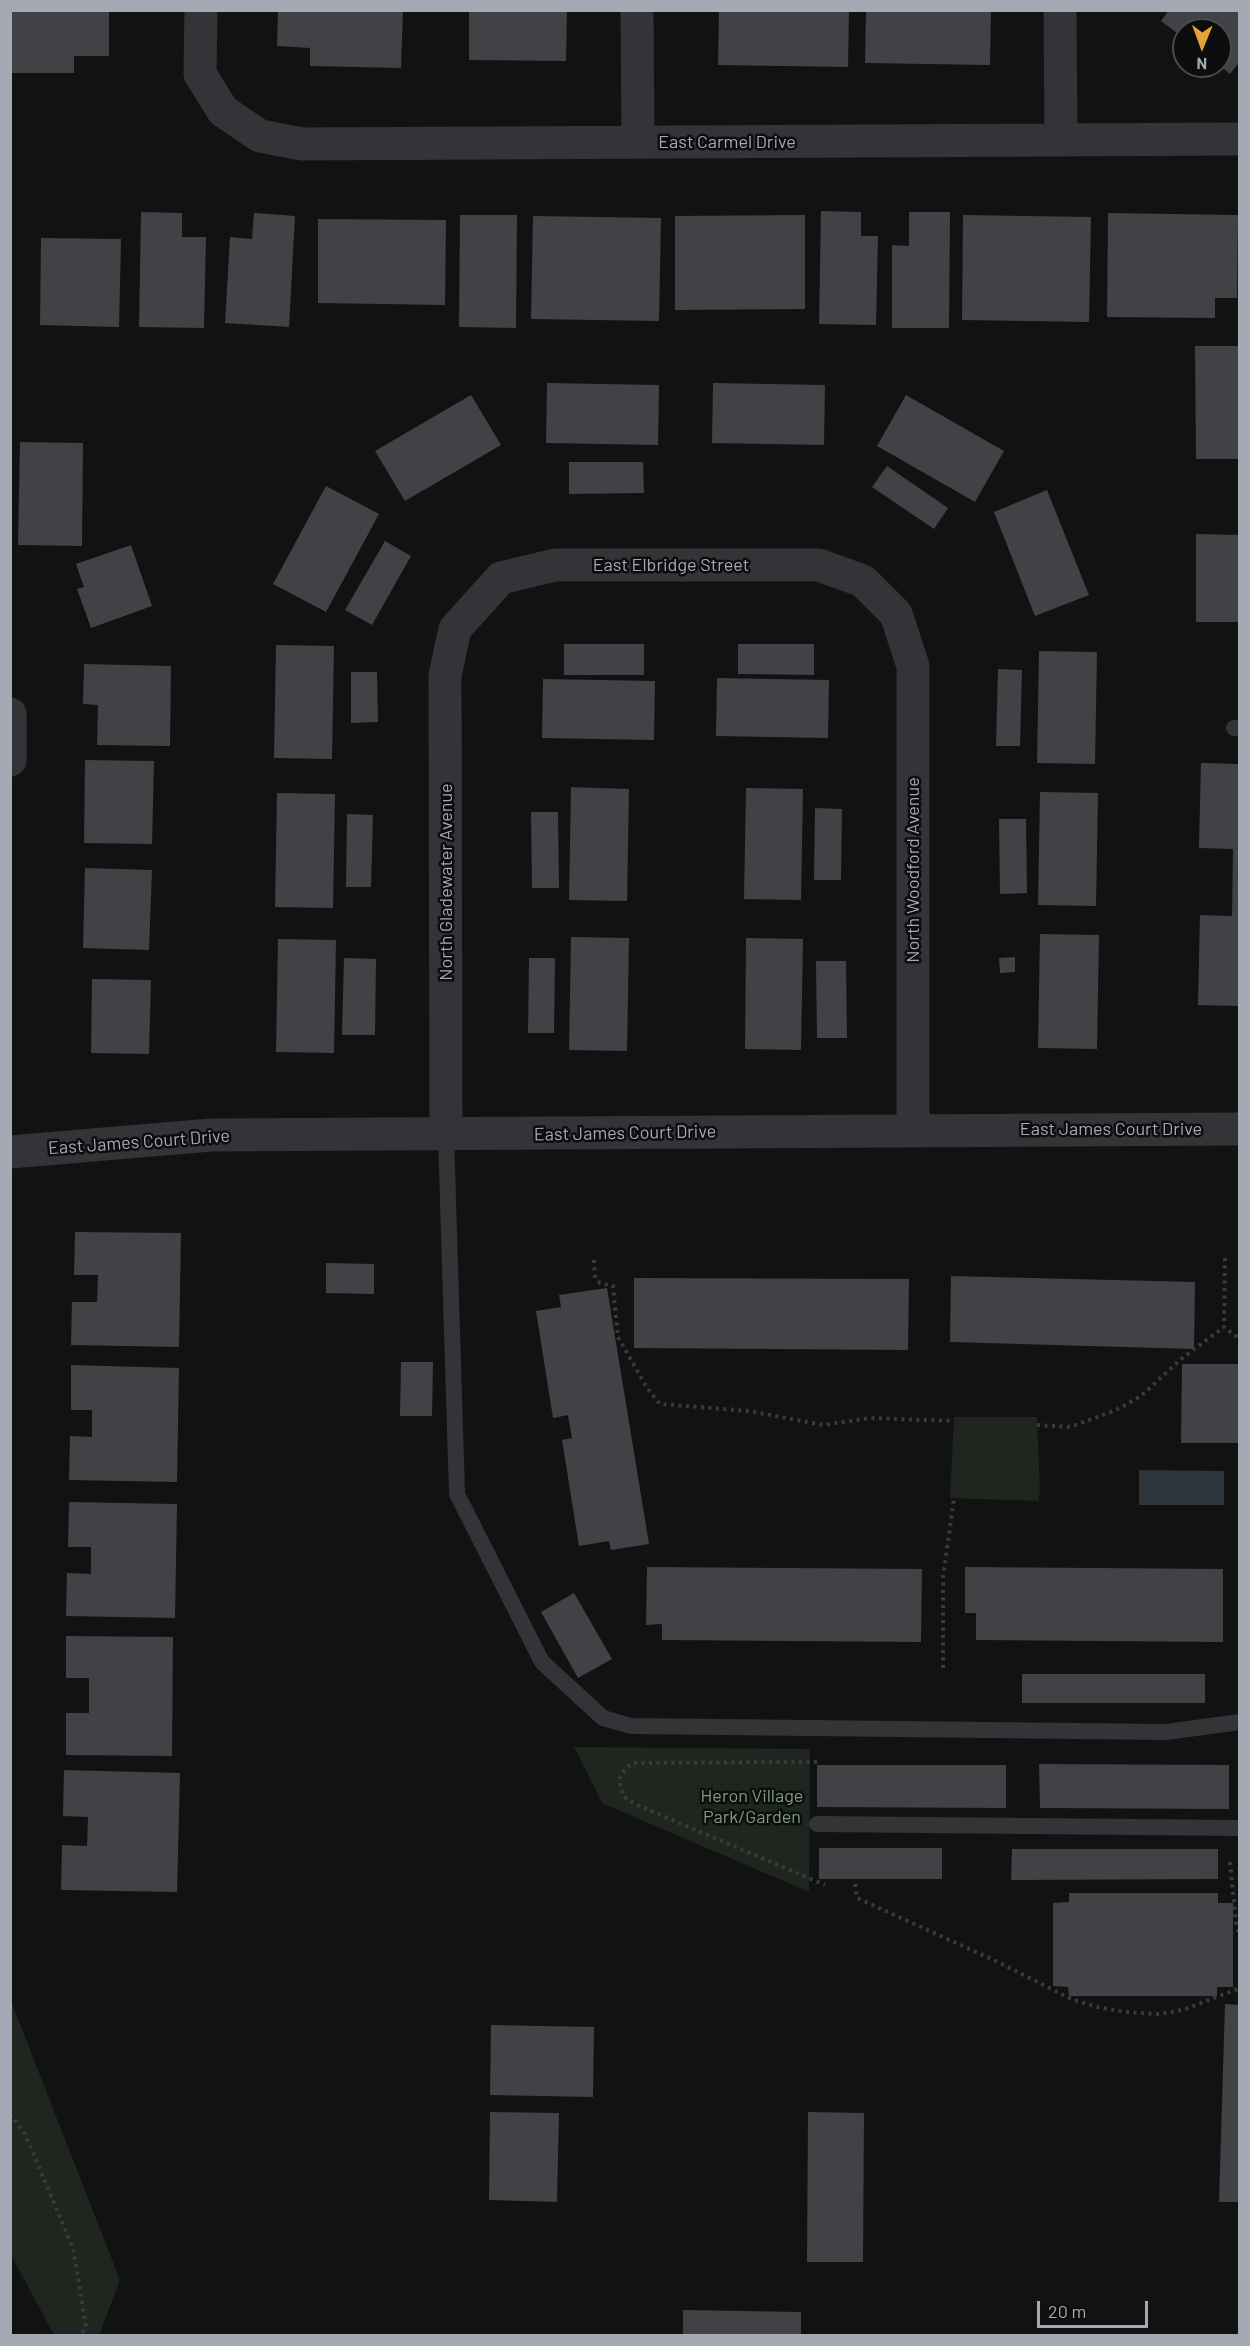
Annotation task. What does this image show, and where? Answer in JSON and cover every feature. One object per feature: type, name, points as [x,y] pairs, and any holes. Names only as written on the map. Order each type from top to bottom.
[{"type":"street","name":"East Carmel Drive","points":[[201,10],[200,74],[223,111],[260,136],[302,144],[1239,139]]},
{"type":"street","points":[[637,10],[638,142]]},
{"type":"street","points":[[1060,10],[1061,140]]},
{"type":"street","name":"East Elbridge Street","points":[[455,629],[501,578],[555,565],[819,565],[863,581],[896,614]]},
{"type":"street","name":"North Woodford Avenue","points":[[896,614],[914,666],[913,1130]]},
{"type":"street","name":"North Gladewater Avenue","points":[[446,1135],[446,675],[455,629]]},
{"type":"street","points":[[10,714],[10,760]]},
{"type":"street","name":"East James Court Drive","points":[[10,1152],[211,1135],[1239,1129]]},
{"type":"lane","points":[[446,1135],[457,1494],[542,1662],[603,1718],[631,1725],[1166,1732],[1239,1722]]},
{"type":"lane","points":[[817,1824],[1239,1828]]},
{"type":"path","points":[[1224,1327],[1225,1258]]},
{"type":"path","points":[[594,1260],[595,1278],[600,1283],[613,1286],[618,1337],[647,1388],[660,1404],[749,1411],[823,1425],[870,1418],[953,1422]]},
{"type":"path","points":[[1224,1327],[1239,1339]]},
{"type":"path","points":[[1037,1425],[1070,1427],[1116,1410],[1141,1396],[1181,1359],[1224,1327]]},
{"type":"path","points":[[943,1668],[943,1578],[954,1498]]},
{"type":"path","points":[[817,1762],[632,1763],[619,1779],[623,1796],[636,1804],[825,1885]]},
{"type":"path","points":[[1230,1862],[1239,1936]]},
{"type":"path","points":[[855,1884],[856,1898],[996,1961],[1071,1999],[1097,2007],[1125,2012],[1158,2013],[1183,2010],[1239,1988]]},
{"type":"path","points":[[10,2114],[25,2134],[74,2248],[86,2327],[81,2336]]},
{"type":"green space","points":[[954,1417],[1037,1417],[1040,1492],[1038,1501],[950,1498]]},
{"type":"green space","name":"Heron Village Park/Garden","points":[[574,1747],[810,1749],[809,1892],[602,1803]]},
{"type":"green space","points":[[11,2001],[120,2280],[99,2335],[54,2335],[11,2255]]},
{"type":"shaded area","points":[[1139,1470],[1224,1471],[1224,1505],[1139,1505]]},
{"type":"building","points":[[10,10],[109,10],[109,56],[74,56],[74,73],[10,73]]},
{"type":"building","points":[[278,10],[403,10],[401,68],[310,66],[310,48],[277,46]]},
{"type":"building","points":[[469,10],[567,10],[566,61],[469,60]]},
{"type":"building","points":[[719,10],[849,10],[848,67],[718,65]]},
{"type":"building","points":[[866,10],[991,10],[990,65],[865,63]]},
{"type":"building","points":[[1169,10],[1240,10],[1240,61],[1232,71],[1232,18],[1172,18],[1172,29],[1161,21]]},
{"type":"building","points":[[821,211],[861,212],[861,236],[878,236],[876,325],[819,324]]},
{"type":"building","points":[[141,212],[182,213],[182,237],[206,237],[204,328],[139,327]]},
{"type":"building","points":[[909,212],[950,212],[949,328],[892,328],[892,245],[909,246]]},
{"type":"building","points":[[254,213],[295,216],[289,327],[225,323],[230,237],[252,239]]},
{"type":"building","points":[[1108,213],[1238,215],[1237,298],[1215,298],[1215,318],[1107,317]]},
{"type":"building","points":[[460,215],[517,215],[516,328],[459,327]]},
{"type":"building","points":[[805,215],[805,309],[675,310],[675,216]]},
{"type":"building","points":[[963,215],[1091,217],[1089,322],[962,320]]},
{"type":"building","points":[[533,216],[661,218],[659,321],[531,319]]},
{"type":"building","points":[[318,219],[446,220],[445,305],[318,303]]},
{"type":"building","points":[[41,238],[121,239],[119,327],[40,325]]},
{"type":"building","points":[[1195,346],[1240,346],[1240,459],[1196,459]]},
{"type":"building","points":[[547,383],[659,385],[658,445],[546,443]]},
{"type":"building","points":[[713,383],[825,385],[824,445],[712,443]]},
{"type":"building","points":[[471,395],[501,445],[405,501],[375,451]]},
{"type":"building","points":[[906,395],[1004,451],[975,502],[877,446]]},
{"type":"building","points":[[20,442],[83,443],[82,546],[18,545]]},
{"type":"building","points":[[569,462],[643,462],[644,493],[569,494]]},
{"type":"building","points":[[887,466],[948,508],[934,529],[872,487]]},
{"type":"building","points":[[326,486],[379,514],[326,612],[273,584]]},
{"type":"building","points":[[1047,490],[1089,595],[1035,616],[994,512]]},
{"type":"building","points":[[1196,534],[1240,535],[1240,622],[1196,622]]},
{"type":"building","points":[[385,541],[411,556],[372,625],[345,610]]},
{"type":"building","points":[[131,545],[152,606],[91,628],[77,589],[84,587],[76,564]]},
{"type":"building","points":[[564,644],[644,644],[644,675],[564,675]]},
{"type":"building","points":[[738,644],[814,644],[814,675],[738,674]]},
{"type":"building","points":[[276,645],[334,646],[332,759],[274,758]]},
{"type":"building","points":[[1039,651],[1097,652],[1095,764],[1037,763]]},
{"type":"building","points":[[84,664],[171,666],[170,746],[97,745],[98,705],[83,704]]},
{"type":"building","points":[[998,669],[1022,670],[1020,746],[996,746]]},
{"type":"building","points":[[351,672],[377,672],[378,722],[351,723]]},
{"type":"building","points":[[717,678],[829,680],[828,738],[716,736]]},
{"type":"building","points":[[543,679],[655,681],[654,740],[542,738]]},
{"type":"building","points":[[85,760],[154,761],[152,844],[84,843]]},
{"type":"building","points":[[1201,763],[1240,764],[1240,1006],[1198,1005],[1200,915],[1232,916],[1233,849],[1199,848]]},
{"type":"building","points":[[571,787],[629,789],[627,901],[569,900]]},
{"type":"building","points":[[746,788],[803,789],[801,900],[744,899]]},
{"type":"building","points":[[1040,792],[1098,793],[1096,906],[1038,905]]},
{"type":"building","points":[[277,793],[335,794],[333,908],[275,907]]},
{"type":"building","points":[[815,808],[842,809],[841,880],[814,880]]},
{"type":"building","points":[[531,812],[558,812],[559,888],[532,888]]},
{"type":"building","points":[[347,814],[373,815],[371,887],[346,887]]},
{"type":"building","points":[[999,819],[1026,819],[1027,893],[1000,894]]},
{"type":"building","points":[[85,868],[152,870],[149,950],[83,948]]},
{"type":"building","points":[[1040,934],[1099,935],[1097,1049],[1038,1048]]},
{"type":"building","points":[[571,937],[629,938],[627,1051],[569,1050]]},
{"type":"building","points":[[746,938],[803,939],[801,1050],[745,1049]]},
{"type":"building","points":[[278,939],[336,940],[334,1053],[276,1052]]},
{"type":"building","points":[[1015,957],[1015,972],[1000,973],[999,958]]},
{"type":"building","points":[[344,958],[376,959],[375,1035],[342,1035]]},
{"type":"building","points":[[529,958],[555,958],[554,1033],[528,1033]]},
{"type":"building","points":[[816,961],[846,961],[847,1038],[817,1038]]},
{"type":"building","points":[[92,979],[151,980],[149,1054],[91,1053]]},
{"type":"building","points":[[75,1232],[181,1233],[179,1347],[71,1345],[72,1302],[97,1302],[98,1275],[74,1275]]},
{"type":"building","points":[[326,1263],[374,1264],[374,1294],[326,1293]]},
{"type":"building","points":[[951,1276],[1195,1282],[1194,1349],[950,1342]]},
{"type":"building","points":[[634,1278],[909,1279],[908,1350],[634,1348]]},
{"type":"building","points":[[607,1288],[649,1544],[611,1550],[609,1541],[579,1546],[562,1440],[572,1438],[568,1415],[553,1418],[536,1311],[561,1307],[559,1295]]},
{"type":"building","points":[[401,1362],[433,1362],[432,1416],[400,1416]]},
{"type":"building","points":[[1182,1364],[1240,1364],[1240,1443],[1181,1443]]},
{"type":"building","points":[[71,1365],[179,1368],[177,1482],[69,1480],[70,1436],[92,1437],[92,1410],[71,1410]]},
{"type":"building","points":[[69,1502],[177,1504],[175,1618],[66,1616],[67,1573],[91,1574],[91,1547],[68,1547]]},
{"type":"building","points":[[647,1567],[922,1569],[921,1642],[662,1640],[662,1624],[646,1625]]},
{"type":"building","points":[[965,1567],[1223,1569],[1223,1642],[976,1640],[976,1613],[965,1613]]},
{"type":"building","points":[[574,1593],[612,1659],[578,1678],[541,1612]]},
{"type":"building","points":[[66,1636],[173,1637],[172,1756],[66,1755],[66,1713],[89,1713],[89,1678],[66,1678]]},
{"type":"building","points":[[1022,1674],[1205,1674],[1205,1703],[1022,1703]]},
{"type":"building","points":[[1039,1764],[1229,1765],[1229,1809],[1040,1808]]},
{"type":"building","points":[[817,1765],[1006,1765],[1006,1808],[817,1807]]},
{"type":"building","points":[[64,1770],[180,1773],[177,1892],[61,1890],[62,1845],[87,1846],[88,1817],[63,1816]]},
{"type":"building","points":[[819,1848],[942,1848],[942,1879],[819,1879]]},
{"type":"building","points":[[1012,1849],[1218,1849],[1218,1879],[1011,1880]]},
{"type":"building","points":[[1069,1893],[1218,1893],[1218,1903],[1233,1903],[1233,1987],[1217,1987],[1217,1996],[1069,1996],[1068,1987],[1053,1986],[1053,1903],[1069,1902]]},
{"type":"building","points":[[1225,2004],[1240,2005],[1240,2202],[1219,2202]]},
{"type":"building","points":[[491,2025],[594,2027],[593,2097],[490,2095]]},
{"type":"building","points":[[490,2112],[559,2113],[557,2202],[489,2200]]},
{"type":"building","points":[[808,2112],[864,2113],[863,2262],[807,2262]]},
{"type":"building","points":[[683,2310],[801,2312],[801,2336],[683,2336]]}]
